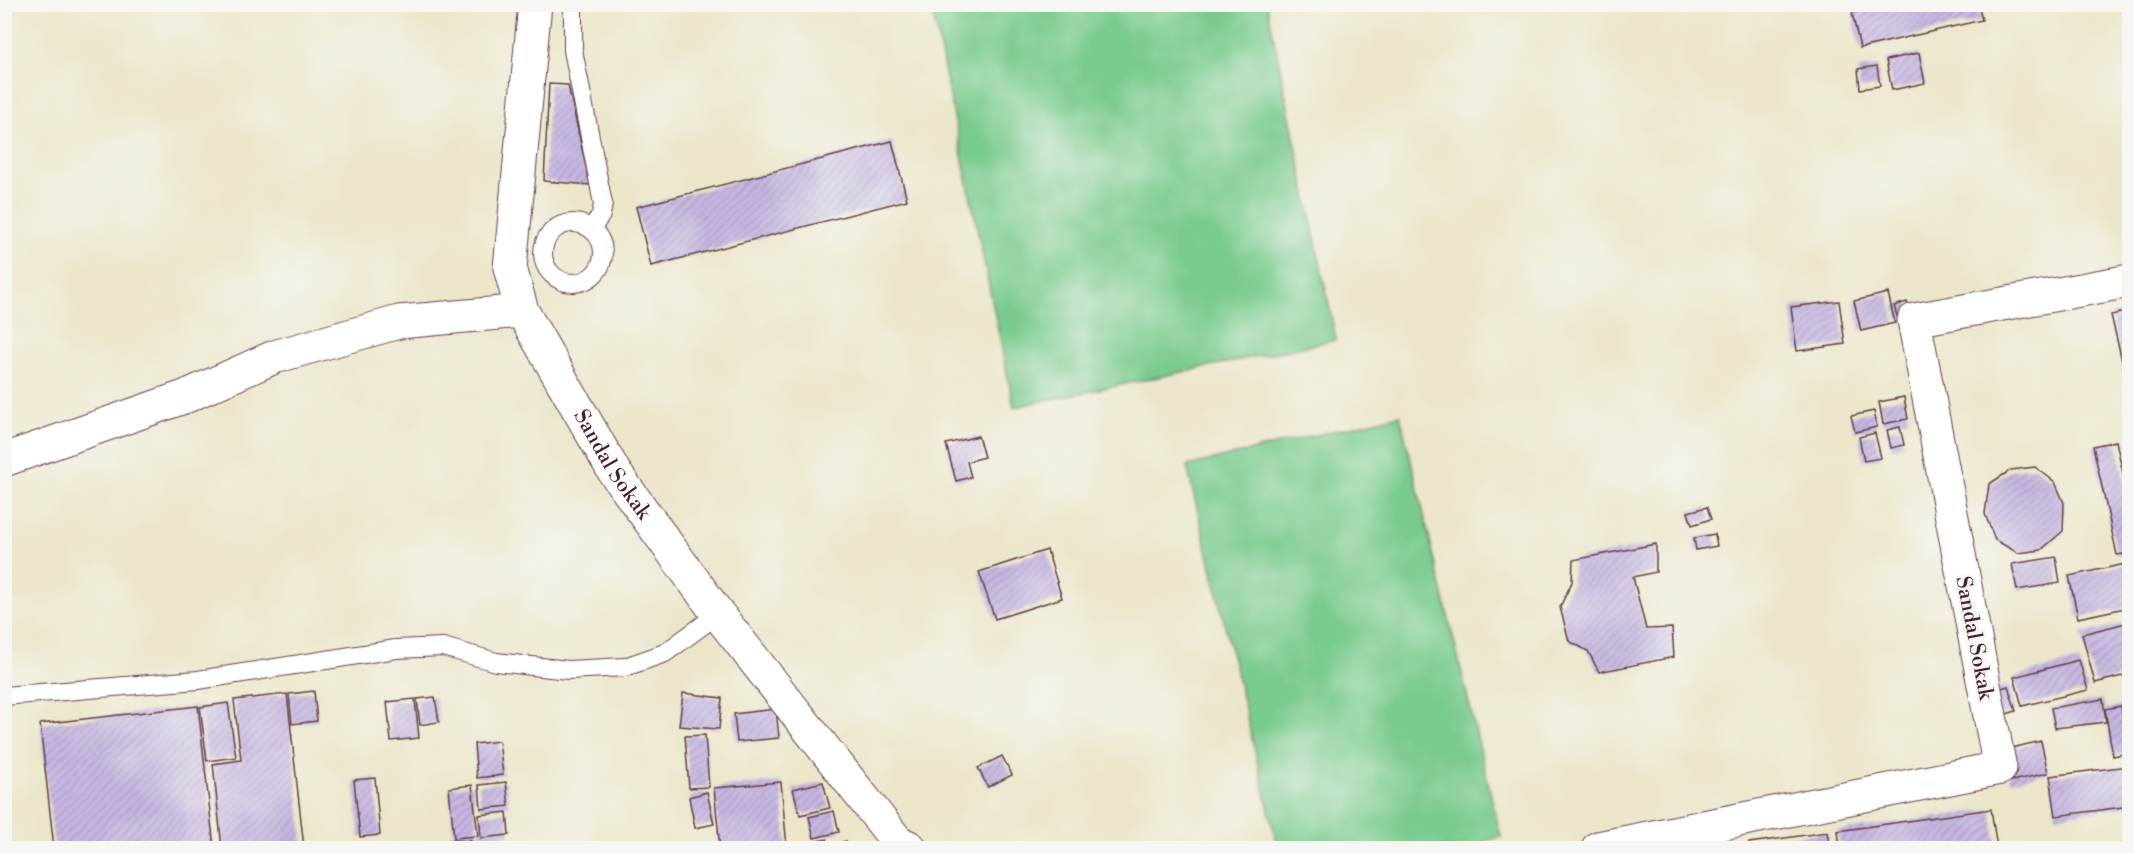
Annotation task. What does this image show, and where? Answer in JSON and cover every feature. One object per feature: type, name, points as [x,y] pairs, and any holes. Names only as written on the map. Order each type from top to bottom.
[{"type":"street","name":"Sandal Sokak","points":[[535,4],[510,268],[522,311],[615,473],[718,614],[897,841],[910,849]]},
{"type":"street","name":"Sandal Sokak","points":[[1598,849],[2000,768],[1914,320],[2130,281]]},
{"type":"street","points":[[4,460],[187,396],[273,357],[399,322],[522,311]]},
{"type":"lane","points":[[573,4],[573,50],[603,204],[601,215],[591,229]]},
{"type":"lane","points":[[581,224],[591,229],[602,245],[603,255],[595,274],[587,280],[566,282],[558,278],[545,264],[543,255],[548,237],[563,225],[581,224]]},
{"type":"lane","points":[[511,249],[543,255]]},
{"type":"lane","points":[[4,696],[198,681],[396,649],[443,646],[496,662],[568,670],[625,667],[665,653],[718,614]]},
{"type":"green space","points":[[931,5],[1267,5],[1336,340],[1014,407]]},
{"type":"green space","points":[[1400,415],[1501,837],[1454,848],[1278,848],[1187,466]]},
{"type":"building","points":[[1887,4],[1978,4],[1982,20],[1860,48],[1852,13]]},
{"type":"building","points":[[1919,53],[1925,83],[1892,90],[1886,60]]},
{"type":"building","points":[[1877,66],[1880,86],[1860,89],[1858,69]]},
{"type":"building","points":[[549,84],[568,85],[590,185],[544,181]]},
{"type":"building","points":[[892,141],[907,200],[651,266],[636,207]]},
{"type":"building","points":[[1888,293],[1895,323],[1861,331],[1854,301]]},
{"type":"building","points":[[1839,301],[1845,344],[1797,351],[1791,307]]},
{"type":"building","points":[[1907,302],[1912,318],[1899,322],[1894,306]]},
{"type":"building","points":[[2130,311],[2130,389],[2129,390],[2111,315]]},
{"type":"building","points":[[1904,397],[1908,419],[1883,424],[1879,402]]},
{"type":"building","points":[[1874,411],[1877,427],[1855,432],[1851,416]]},
{"type":"building","points":[[1900,427],[1904,445],[1891,448],[1887,430]]},
{"type":"building","points":[[1875,433],[1881,458],[1864,461],[1859,437]]},
{"type":"building","points":[[978,436],[984,457],[967,462],[971,477],[956,481],[946,444]]},
{"type":"building","points":[[2116,441],[2130,505],[2130,553],[2117,555],[2093,446]]},
{"type":"building","points":[[2035,467],[2055,482],[2064,503],[2063,531],[2041,550],[2018,553],[1995,540],[1985,514],[1989,484],[2011,470]]},
{"type":"building","points":[[1707,507],[1711,519],[1692,525],[1688,512]]},
{"type":"building","points":[[1715,534],[1717,546],[1696,550],[1694,538]]},
{"type":"building","points":[[1656,544],[1656,572],[1633,577],[1646,629],[1672,628],[1674,657],[1599,672],[1588,651],[1569,641],[1560,607],[1572,582],[1573,560]]},
{"type":"building","points":[[1047,550],[1062,598],[995,619],[979,572]]},
{"type":"building","points":[[2056,557],[2060,583],[2017,590],[2012,564]]},
{"type":"building","points":[[2130,563],[2130,607],[2078,618],[2069,576]]},
{"type":"building","points":[[2130,622],[2130,674],[2095,683],[2082,634]]},
{"type":"building","points":[[2079,660],[2088,690],[2022,706],[2014,677]]},
{"type":"building","points":[[2008,686],[2016,711],[2000,716],[1992,691]]},
{"type":"building","points":[[314,691],[317,721],[292,724],[289,694]]},
{"type":"building","points":[[683,693],[722,698],[719,729],[679,726]]},
{"type":"building","points":[[287,694],[304,848],[222,848],[213,764],[241,760],[234,700]]},
{"type":"building","points":[[435,697],[439,722],[420,725],[417,699]]},
{"type":"building","points":[[415,699],[419,738],[391,741],[387,702]]},
{"type":"building","points":[[2103,699],[2106,722],[2055,728],[2051,708]]},
{"type":"building","points":[[228,703],[236,757],[207,761],[200,707]]},
{"type":"building","points":[[198,706],[214,848],[54,848],[40,724]]},
{"type":"building","points":[[2121,706],[2128,753],[2113,756],[2105,709]]},
{"type":"building","points":[[776,709],[779,738],[737,742],[734,714]]},
{"type":"building","points":[[705,735],[709,787],[689,788],[685,736]]},
{"type":"building","points":[[499,741],[503,775],[477,778],[474,744]]},
{"type":"building","points":[[2041,741],[2048,773],[2011,781],[2003,750]]},
{"type":"building","points":[[1002,756],[1012,775],[988,787],[978,768]]},
{"type":"building","points":[[2128,766],[2130,806],[2056,816],[2050,776]]},
{"type":"building","points":[[375,778],[380,835],[360,837],[354,780]]},
{"type":"building","points":[[506,782],[509,806],[481,809],[479,785]]},
{"type":"building","points":[[781,782],[787,848],[720,848],[714,788]]},
{"type":"building","points":[[823,782],[830,808],[800,815],[793,789]]},
{"type":"building","points":[[472,785],[478,836],[454,838],[449,788]]},
{"type":"building","points":[[707,792],[714,824],[695,828],[689,797]]},
{"type":"building","points":[[1991,809],[1997,848],[1840,848],[1838,831]]},
{"type":"building","points":[[834,811],[839,832],[814,838],[809,817]]},
{"type":"building","points":[[507,812],[509,835],[481,838],[479,815]]},
{"type":"building","points":[[1827,832],[1830,848],[1749,848],[1749,843]]},
{"type":"building","points":[[827,839],[829,846],[846,841],[848,848],[819,848],[817,841]]},
{"type":"building","points":[[449,840],[471,841],[471,848],[449,848]]},
{"type":"building","points":[[442,843],[442,848],[413,848],[413,846]]}]
